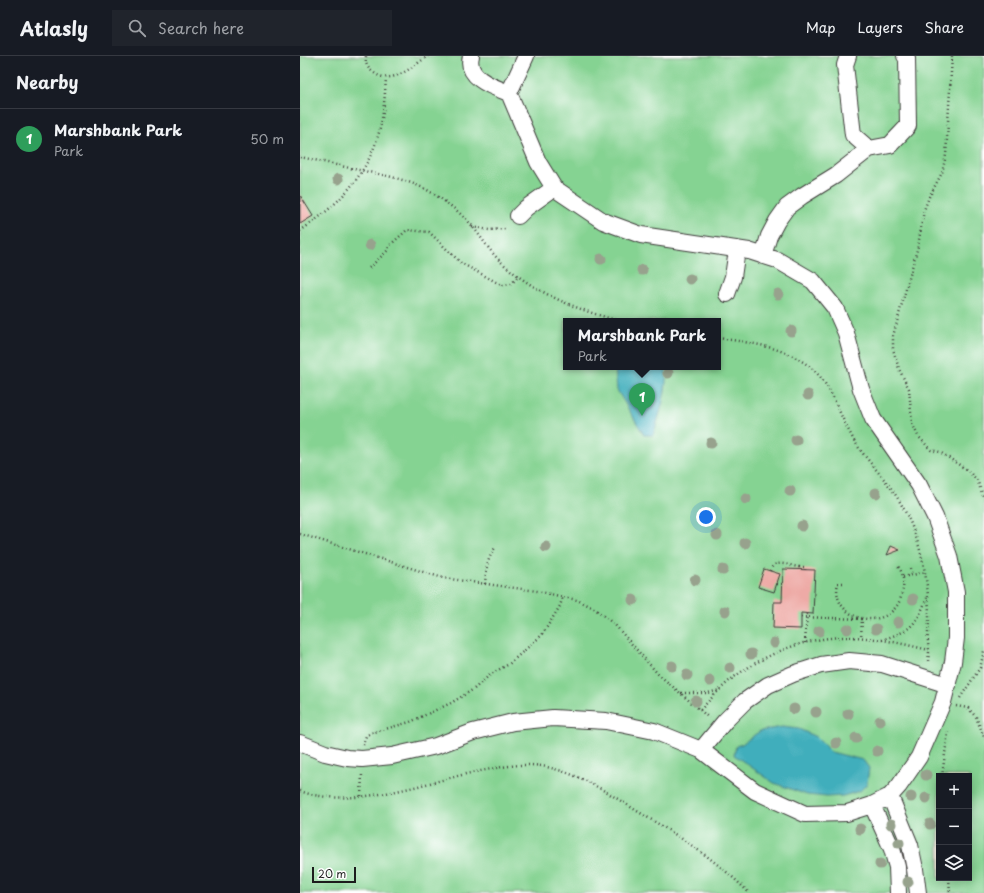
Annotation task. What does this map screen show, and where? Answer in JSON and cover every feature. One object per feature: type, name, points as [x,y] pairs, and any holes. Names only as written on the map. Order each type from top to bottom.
[{"type":"lane","points":[[300,743],[325,753],[347,758],[362,759],[392,756],[436,746],[473,732],[513,722],[553,718],[606,721],[654,731],[701,750],[755,791],[804,814],[848,813],[872,805],[890,796],[899,786],[919,757],[943,702],[948,685],[956,638],[956,592],[949,556],[935,517],[918,485],[874,419],[861,390],[846,333],[835,308],[813,281],[777,260],[737,250],[641,234],[603,220],[554,188],[538,162],[509,93],[493,87],[476,76],[470,68],[471,56]]},
{"type":"lane","points":[[509,93],[526,56]]},
{"type":"lane","points":[[848,56],[845,65],[852,135],[869,149]]},
{"type":"lane","points":[[763,256],[768,236],[787,207],[836,175],[869,149],[890,145],[908,126],[906,56]]},
{"type":"lane","points":[[518,216],[526,208],[554,188]]},
{"type":"lane","points":[[727,294],[737,250]]},
{"type":"lane","points":[[701,750],[725,721],[745,701],[768,685],[793,674],[821,665],[849,661],[882,664],[948,685]]},
{"type":"lane","points":[[890,796],[910,845],[918,893]]},
{"type":"lane","points":[[872,805],[892,849],[897,867],[898,893]]},
{"type":"path","points":[[366,56],[365,61],[368,68],[379,76],[386,78],[400,74],[428,56]]},
{"type":"path","points":[[952,56],[946,155],[942,173],[924,210],[918,246],[893,336],[893,350],[899,369],[909,389],[912,423],[918,436],[931,450],[940,452],[967,470],[977,480],[984,498]]},
{"type":"path","points":[[300,231],[318,219],[347,192],[363,171],[381,124],[386,78]]},
{"type":"path","points":[[300,157],[409,183],[432,193],[451,206],[471,226],[498,259],[518,276],[571,306],[608,318]]},
{"type":"path","points":[[471,226],[488,230],[506,228]]},
{"type":"path","points":[[369,268],[388,250],[389,246],[407,230],[429,232],[461,263],[503,285],[511,284],[518,276]]},
{"type":"path","points":[[721,339],[779,349],[811,367],[822,379],[832,394],[850,434],[862,452],[894,492],[916,535],[926,572],[929,650],[928,665],[924,677]]},
{"type":"path","points":[[300,534],[443,578],[537,591],[577,600],[594,608],[615,625],[658,674],[700,710],[733,678],[771,654],[805,643],[848,637],[882,640],[929,650]]},
{"type":"path","points":[[485,584],[489,556],[495,548]]},
{"type":"path","points":[[770,571],[775,564],[780,563],[799,568],[805,567],[805,570]]},
{"type":"path","points":[[801,617],[807,615],[862,619],[886,615],[897,606],[902,594],[904,582],[902,571],[898,566]]},
{"type":"path","points":[[910,568],[912,575]]},
{"type":"path","points":[[903,577],[926,572]]},
{"type":"path","points":[[844,583],[838,583],[836,591],[842,606],[850,614],[862,619]]},
{"type":"path","points":[[777,584],[782,584]]},
{"type":"path","points":[[882,640],[898,634],[912,626],[922,610],[928,595]]},
{"type":"path","points":[[361,796],[363,741],[366,736],[382,729],[410,722],[451,703],[474,689],[491,674],[509,664],[542,635],[560,606],[564,596]]},
{"type":"path","points":[[805,643],[807,615]]},
{"type":"path","points":[[861,638],[862,619]]},
{"type":"path","points":[[953,712],[955,706],[980,668],[984,651]]},
{"type":"path","points":[[680,693],[708,693],[720,690]]},
{"type":"path","points":[[955,706],[968,708],[976,716],[984,737]]},
{"type":"path","points":[[942,773],[948,730]]},
{"type":"path","points":[[300,792],[337,798],[361,796],[398,791],[455,776],[496,768],[512,766],[549,767],[565,772],[587,782],[651,819],[706,855],[732,876],[749,893]]},
{"type":"path","points":[[949,881],[950,893]]},
{"type":"green space","points":[[300,56],[984,56],[984,893],[300,893]]},
{"type":"water","points":[[615,370],[666,370],[665,393],[653,435],[644,435],[617,390]]},
{"type":"water","points":[[782,727],[799,729],[816,737],[831,752],[863,760],[869,768],[867,784],[860,791],[843,796],[827,797],[807,795],[774,783],[734,755],[736,746],[742,744],[760,731]]},
{"type":"building","points":[[300,195],[313,216],[300,224]]},
{"type":"building","points":[[891,546],[900,550],[887,555]]},
{"type":"building","points":[[764,569],[780,574],[774,592],[758,587]]},
{"type":"building","points":[[783,569],[815,570],[813,614],[801,613],[801,629],[773,628],[774,602],[782,602]]},
{"type":"place","name":"Marshbank Park","points":[[642,416]]}]
